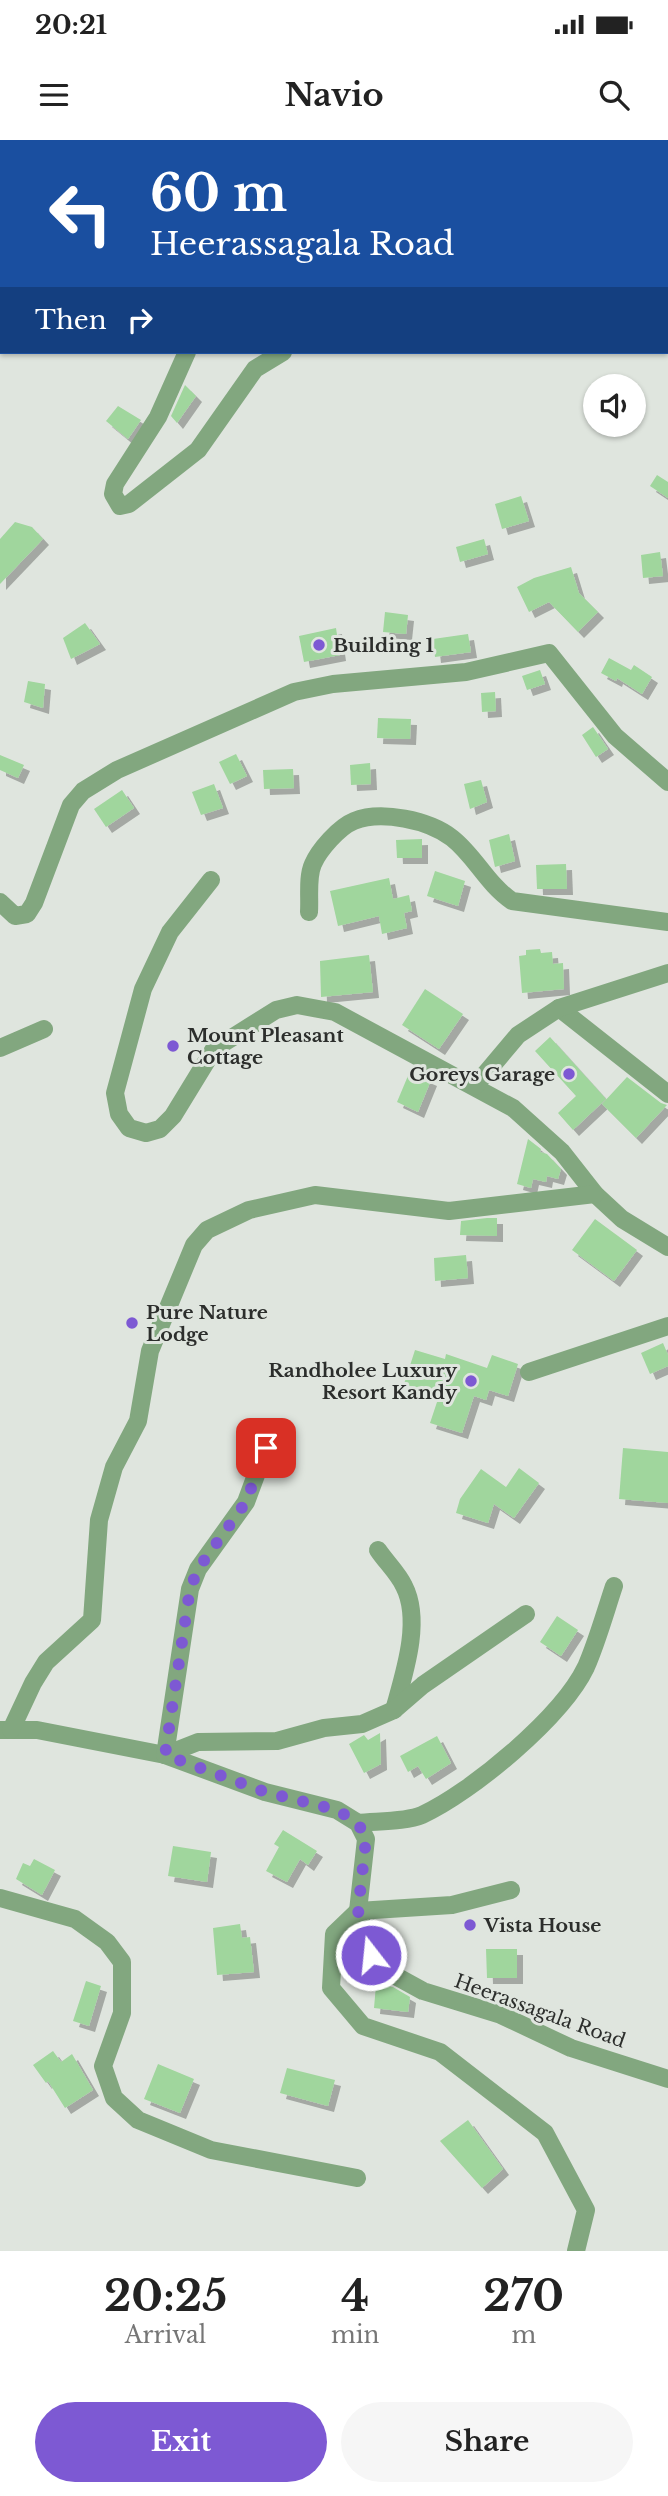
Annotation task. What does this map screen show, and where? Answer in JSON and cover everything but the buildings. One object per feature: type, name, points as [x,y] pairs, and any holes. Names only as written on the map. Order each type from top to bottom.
[{"type":"street","points":[[186,354],[158,417],[115,484],[113,494],[120,506],[129,504],[198,450],[256,369],[280,354]]},
{"type":"street","points":[[0,902],[15,916],[27,914],[34,903],[71,805],[83,791],[117,770],[294,692],[333,684],[466,672],[549,653],[615,736],[668,782]]},
{"type":"street","points":[[309,912],[311,866],[323,847],[353,821],[391,816],[414,820],[451,837],[498,891],[512,901],[668,922]]},
{"type":"street","points":[[211,880],[170,932],[143,989],[115,1093],[119,1114],[129,1128],[146,1133],[160,1129],[173,1116],[214,1049],[276,1010],[297,1005],[335,1012],[513,1108],[562,1152],[595,1194],[622,1219],[668,1247]]},
{"type":"street","points":[[475,1086],[517,1035],[559,1008],[668,973]]},
{"type":"street","points":[[559,1008],[668,1094]]},
{"type":"street","points":[[0,1048],[44,1029]]},
{"type":"street","points":[[595,1194],[449,1211],[315,1195],[249,1210],[207,1230],[194,1245],[150,1351],[138,1421],[114,1467],[99,1520],[92,1620],[46,1662],[6,1730],[37,1730],[165,1755],[265,1792],[337,1810],[358,1823],[419,1816],[460,1793],[518,1748],[571,1691],[586,1666],[614,1586]]},
{"type":"street","points":[[529,1372],[668,1326]]},
{"type":"street","points":[[165,1755],[190,1589],[198,1569],[246,1502],[266,1448]]},
{"type":"street","points":[[378,1550],[405,1587],[412,1620],[410,1654],[394,1710]]},
{"type":"street","points":[[165,1755],[198,1742],[277,1741],[324,1728],[362,1724],[394,1710],[423,1685],[526,1614]]},
{"type":"street","name":"Heerassagala Road","points":[[358,1823],[366,1839],[358,1911],[371,1955],[393,1974],[423,1991],[501,2015],[571,2048],[668,2079]]},
{"type":"street","points":[[510,1890],[452,1905],[358,1911],[334,1934],[331,1988],[363,2026],[440,2052],[545,2133],[586,2210],[576,2251]]},
{"type":"street","points":[[0,1898],[75,1919],[107,1942],[122,1962],[122,2014],[103,2066],[114,2098],[138,2120],[211,2150],[357,2178]]},
{"type":"place","name":"Building 1","points":[[319,645]]},
{"type":"place","name":"Mount Pleasant Cottage","points":[[173,1046]]},
{"type":"place","name":"Goreys Garage","points":[[569,1074]]},
{"type":"place","name":"Pure Nature Lodge","points":[[132,1323]]},
{"type":"place","name":"Randholee Luxury Resort Kandy","points":[[471,1381]]},
{"type":"place","name":"Vista House","points":[[470,1925]]},
{"type":"route","points":[[266,1448],[246,1502],[198,1569],[190,1589],[165,1755],[265,1792],[337,1810],[358,1823],[366,1839],[358,1911],[371,1955]]}]
